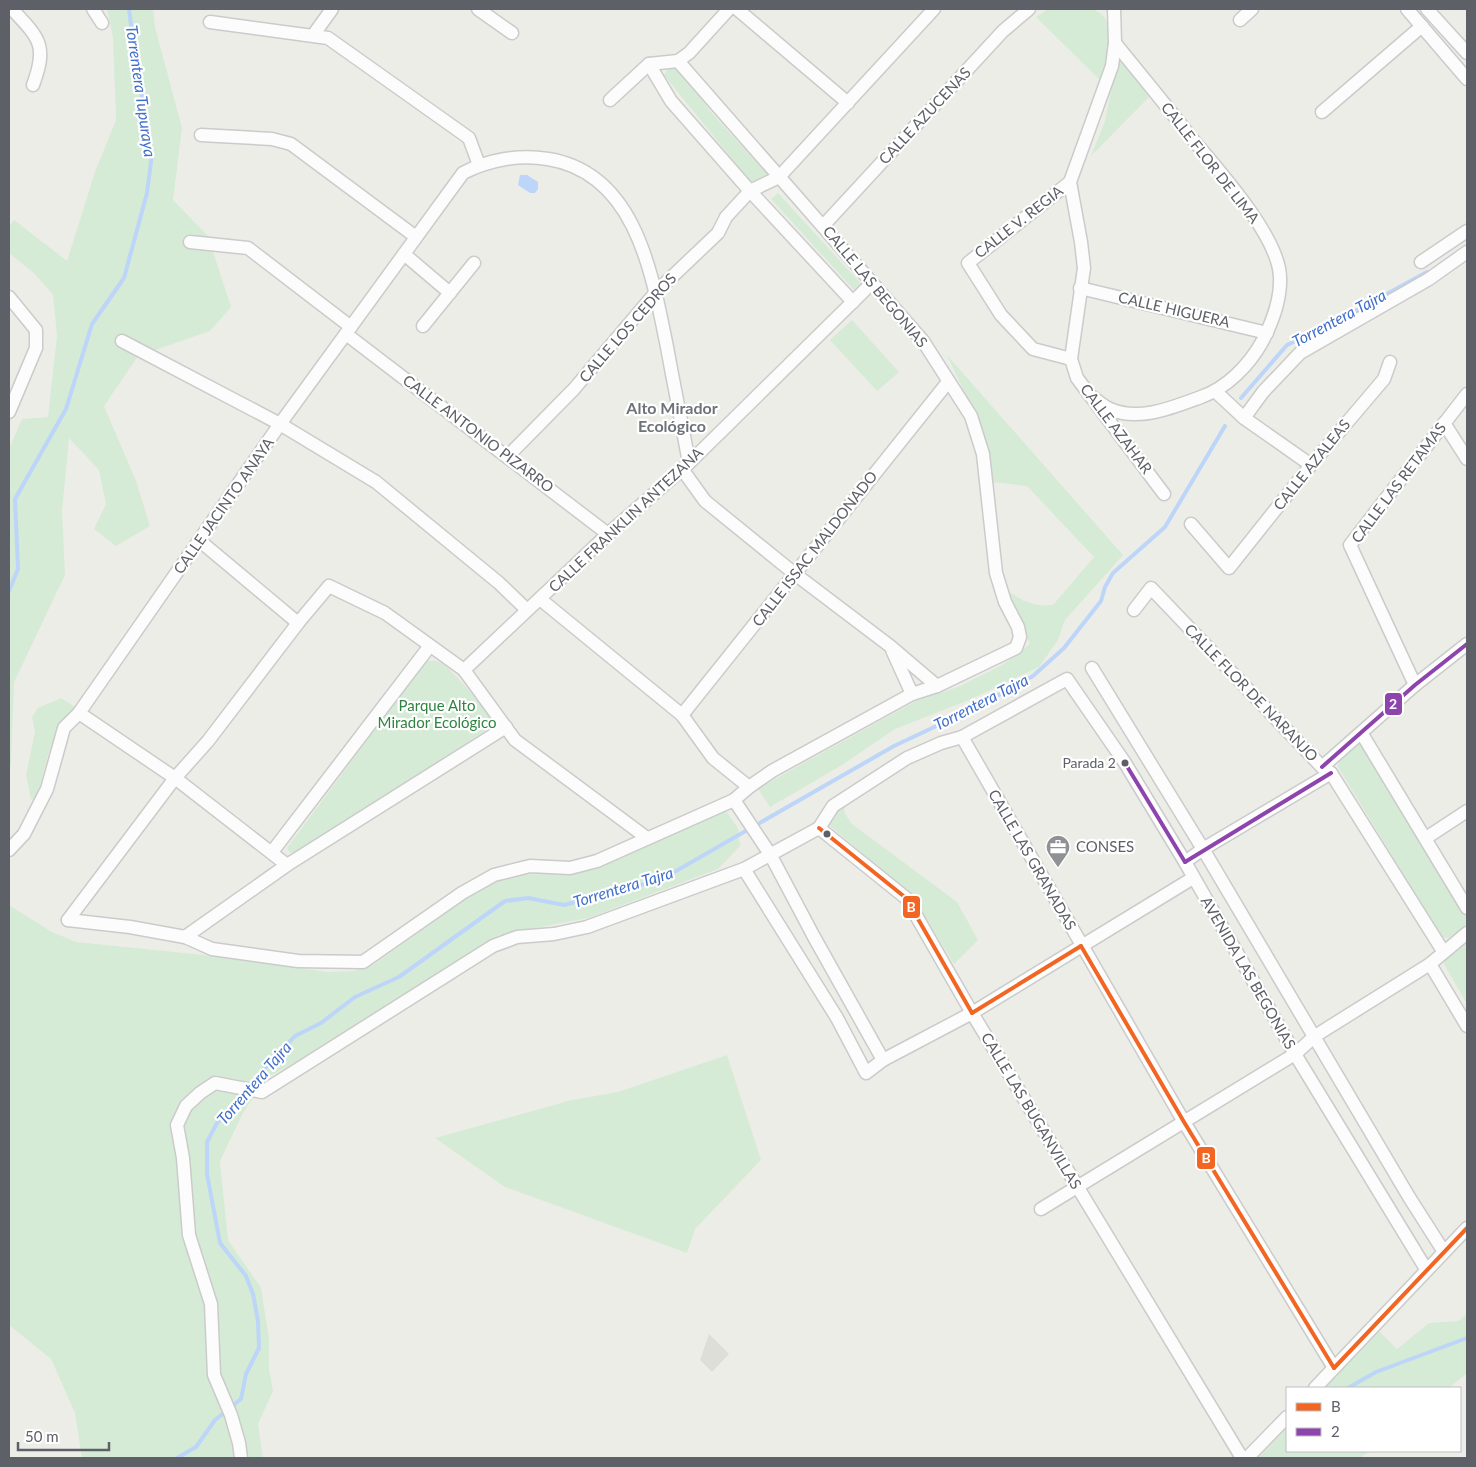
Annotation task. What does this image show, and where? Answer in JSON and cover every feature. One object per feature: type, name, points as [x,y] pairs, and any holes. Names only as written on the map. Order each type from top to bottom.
[{"type":"street","points":[[12,9],[38,38],[40,66],[33,85]]},
{"type":"street","points":[[93,9],[102,23]]},
{"type":"street","points":[[314,34],[332,9]]},
{"type":"street","points":[[478,9],[512,33]]},
{"type":"street","points":[[610,100],[649,64],[678,61],[689,53],[730,9]]},
{"type":"street","points":[[737,9],[848,102]]},
{"type":"street","name":"CALLE AZUCENAS","points":[[823,226],[1003,31],[1029,9]]},
{"type":"street","points":[[1070,360],[1084,268],[1070,182],[1112,66],[1115,43],[1114,9]]},
{"type":"street","points":[[1240,20],[1252,9]]},
{"type":"street","points":[[1407,9],[1467,79]]},
{"type":"street","points":[[1427,9],[1467,53]]},
{"type":"street","name":"CALLE LOS CEDROS","points":[[508,456],[574,389],[656,292],[718,233],[726,216],[750,191],[779,177],[928,11]]},
{"type":"street","points":[[210,22],[314,34],[328,38],[469,138],[479,164],[516,158],[539,157],[556,160],[583,170],[601,181],[618,200],[632,224],[646,258],[656,292],[686,466],[705,501],[890,646],[937,686]]},
{"type":"street","points":[[1322,112],[1422,26]]},
{"type":"street","name":"CALLE FLOR DE LIMA","points":[[1091,396],[1110,409],[1130,415],[1160,410],[1215,391],[1252,361],[1267,333],[1279,298],[1280,276],[1272,251],[1258,223],[1230,185],[1115,43]]},
{"type":"street","name":"CALLE LAS BEGONIAS","points":[[678,61],[923,341],[971,416],[983,454],[996,573],[1020,637],[1016,648],[1006,654],[937,686]]},
{"type":"street","name":"CALLE LAS BEGONIAS","points":[[649,64],[671,101],[750,191],[853,302]]},
{"type":"street","points":[[201,135],[272,139],[291,144],[416,237]]},
{"type":"street","name":"CALLE JACINTO ANAYA","points":[[9,850],[24,834],[47,789],[64,728],[80,713],[280,424],[463,173],[479,164]]},
{"type":"street","name":"CALLE V. REGIA","points":[[1070,182],[968,263],[1001,315],[1033,349],[1070,360]]},
{"type":"street","points":[[1421,262],[1467,231]]},
{"type":"street","name":"CALLE ANTONIO PIZARRO","points":[[190,242],[248,248],[349,331],[608,534]]},
{"type":"street","points":[[1244,418],[1263,392],[1300,353],[1429,279],[1467,252]]},
{"type":"street","points":[[404,254],[450,293]]},
{"type":"street","points":[[423,326],[474,262]]},
{"type":"street","name":"CALLE FRANKLIN ANTEZANA","points":[[464,670],[608,534],[686,466],[872,283]]},
{"type":"street","name":"CALLE HIGUERA","points":[[1080,288],[1267,333]]},
{"type":"street","points":[[9,297],[19,312],[36,330],[36,348],[9,412]]},
{"type":"street","points":[[122,342],[280,424],[376,482],[499,584],[527,610]]},
{"type":"street","name":"CALLE AZAHAR","points":[[1070,360],[1077,378],[1164,494]]},
{"type":"street","name":"CALLE AZALEAS","points":[[1191,524],[1229,568],[1310,464],[1384,379],[1390,362]]},
{"type":"street","name":"CALLE ISSAC MALDONADO","points":[[682,716],[948,382]]},
{"type":"street","points":[[1215,391],[1244,418],[1310,464]]},
{"type":"street","name":"CALLE LAS RETAMAS","points":[[1415,686],[1350,545],[1467,394]]},
{"type":"street","points":[[1444,423],[1467,459]]},
{"type":"street","points":[[200,541],[298,623]]},
{"type":"street","points":[[647,838],[515,740],[464,670],[429,647],[384,613],[329,586],[298,623],[208,741],[176,778],[68,920],[130,927],[184,937],[212,949],[289,960],[363,962],[462,893],[494,875],[530,866],[570,868],[597,861],[734,800],[772,771],[912,694],[937,686]]},
{"type":"street","name":"CALLE FLOR DE NARANJO","points":[[1134,610],[1151,588],[1327,770],[1443,951]]},
{"type":"street","points":[[540,599],[682,716],[713,758],[749,787]]},
{"type":"street","points":[[1185,862],[1327,770],[1362,734],[1415,686],[1467,644]]},
{"type":"street","points":[[890,646],[912,694]]},
{"type":"street","points":[[272,852],[429,647]]},
{"type":"street","name":"AVENIDA LAS BEGONIAS","points":[[1092,668],[1203,849],[1255,940],[1315,1036],[1409,1197],[1444,1252]]},
{"type":"street","name":"AVENIDA LAS BEGONIAS","points":[[962,737],[1067,679],[1125,763],[1185,862],[1295,1054],[1426,1270]]},
{"type":"street","points":[[80,713],[176,778],[287,865]]},
{"type":"street","points":[[184,937],[287,865],[506,726]]},
{"type":"street","points":[[1362,734],[1467,908]]},
{"type":"street","points":[[241,1458],[239,1443],[214,1375],[211,1304],[189,1235],[183,1158],[177,1125],[186,1106],[215,1083],[262,1092],[493,946],[517,937],[554,934],[587,927],[744,868],[819,828],[833,806],[907,758],[940,743],[962,737]]},
{"type":"street","name":"CALLE LAS GRANADAS","points":[[962,737],[1184,1122],[1334,1368]]},
{"type":"street","points":[[1125,763],[1144,754]]},
{"type":"street","points":[[734,800],[774,852],[814,937],[883,1060]]},
{"type":"street","points":[[1426,838],[1467,811]]},
{"type":"street","name":"CALLE LAS BUGANVILLAS","points":[[819,828],[906,898],[972,1013],[1242,1458]]},
{"type":"street","points":[[744,868],[837,1018],[866,1073],[883,1060],[972,1013],[1193,878]]},
{"type":"street","points":[[1041,1208],[1295,1054],[1315,1036],[1430,964],[1467,932]]},
{"type":"street","points":[[1430,964],[1467,1026]]},
{"type":"street","points":[[1316,1387],[1467,1229]]},
{"type":"street","points":[[1247,1458],[1286,1417]]},
{"type":"shaded area","points":[[709,1334],[729,1354],[712,1372],[700,1360]]},
{"type":"green space","points":[[107,9],[153,9],[155,27],[182,128],[173,200],[208,236],[231,307],[210,331],[138,356],[104,406],[136,481],[150,526],[116,546],[94,529],[106,504],[99,470],[69,438],[62,511],[65,575],[14,682],[11,765],[9,770],[9,449],[22,419],[48,417],[57,335],[53,295],[35,274],[9,253],[9,226],[14,220],[67,261],[95,172],[116,120],[113,38]]},
{"type":"green space","points":[[1048,9],[1093,9],[1102,14],[1107,22],[1109,41],[1101,81],[1036,17]]},
{"type":"green space","points":[[1120,62],[1127,65],[1149,97],[1091,156],[1105,121],[1114,75]]},
{"type":"green space","points":[[670,66],[677,67],[711,112],[768,175],[764,180],[750,181],[664,75]]},
{"type":"green space","points":[[778,193],[863,286],[856,292],[771,199]]},
{"type":"green space","points":[[852,320],[899,372],[877,391],[830,340]]},
{"type":"green space","points":[[947,355],[1123,555],[1065,620],[1058,640],[1039,667],[969,700],[895,729],[842,765],[770,807],[758,789],[764,785],[918,700],[958,687],[1004,664],[1030,644],[1014,608],[1010,592],[1030,603],[1053,605],[1094,557],[1027,486],[993,482],[979,424]]},
{"type":"green space","name":"Parque Alto Mirador Ecológico","points":[[426,661],[437,661],[446,666],[474,697],[490,719],[485,731],[297,852],[290,853],[287,848]]},
{"type":"green space","points":[[61,698],[75,707],[67,716],[54,738],[36,801],[31,799],[26,775],[35,732],[32,717],[38,708]]},
{"type":"green space","points":[[1360,743],[1364,745],[1467,916],[1467,927],[1448,938],[1442,937],[1338,767],[1339,760]]},
{"type":"green space","points":[[844,804],[845,814],[852,824],[957,902],[978,940],[954,964],[912,895],[829,825],[835,812]]},
{"type":"green space","points":[[726,811],[738,828],[740,846],[718,869],[588,918],[499,935],[296,1062],[265,1079],[243,1113],[220,1161],[228,1240],[261,1288],[269,1338],[269,1369],[273,1391],[258,1424],[263,1458],[82,1458],[75,1413],[51,1359],[9,1325],[9,905],[52,932],[76,942],[204,955],[328,972],[353,971],[373,965],[473,894],[510,875],[571,873],[601,867],[682,827]]},
{"type":"green space","points":[[1467,940],[1467,1004],[1444,964],[1445,957]]},
{"type":"green space","points":[[727,1055],[761,1160],[695,1229],[687,1253],[505,1187],[435,1138],[572,1100],[618,1092]]},
{"type":"green space","points":[[1467,1314],[1467,1373],[1450,1387],[1326,1387],[1379,1331],[1397,1349],[1429,1323],[1458,1321]]},
{"type":"green space","points":[[1286,1429],[1286,1452],[1369,1452],[1360,1458],[1258,1458]]},
{"type":"water","points":[[520,175],[527,175],[538,182],[538,189],[535,193],[530,193],[518,185]]},
{"type":"waterway","name":"Torrentera Tupuraya","points":[[9,591],[18,569],[15,499],[66,409],[92,324],[124,278],[147,193],[152,154],[136,63],[129,9]]},
{"type":"waterway","name":"Torrentera Tajra","points":[[1241,398],[1287,345],[1326,327],[1427,272]]},
{"type":"waterway","name":"Torrentera Tajra","points":[[250,1087],[259,1074],[295,1036],[321,1023],[355,997],[399,977],[505,901],[528,898],[564,905],[652,882],[669,875],[894,746],[981,705],[1033,676],[1064,648],[1101,601],[1105,587],[1113,573],[1165,527],[1225,426]]},
{"type":"waterway","name":"Torrentera Tajra","points":[[177,1458],[196,1447],[215,1420],[241,1399],[246,1374],[259,1348],[258,1321],[253,1294],[246,1276],[220,1243],[207,1174],[207,1142],[217,1123],[246,1092]]},
{"type":"waterway","points":[[1350,1387],[1376,1372],[1467,1338]]},
{"type":"transit line","name":"2","points":[[1322,767],[1415,685],[1467,644]]},
{"type":"transit line","name":"2","points":[[1125,763],[1185,862]]},
{"type":"transit line","name":"2","points":[[1185,862],[1331,773]]},
{"type":"transit line","name":"B","points":[[819,828],[906,898],[972,1013]]},
{"type":"transit line","name":"B","points":[[1081,946],[1184,1122],[1334,1368]]},
{"type":"transit line","name":"B","points":[[972,1013],[1081,946]]},
{"type":"transit line","name":"B","points":[[1334,1368],[1467,1228]]},
{"type":"place","name":"Parada 2","points":[[1125,763]]},
{"type":"place","name":"CONSES","points":[[1058,868]]},
{"type":"district","name":"Alto Mirador Ecológico","points":[[672,417]]}]
